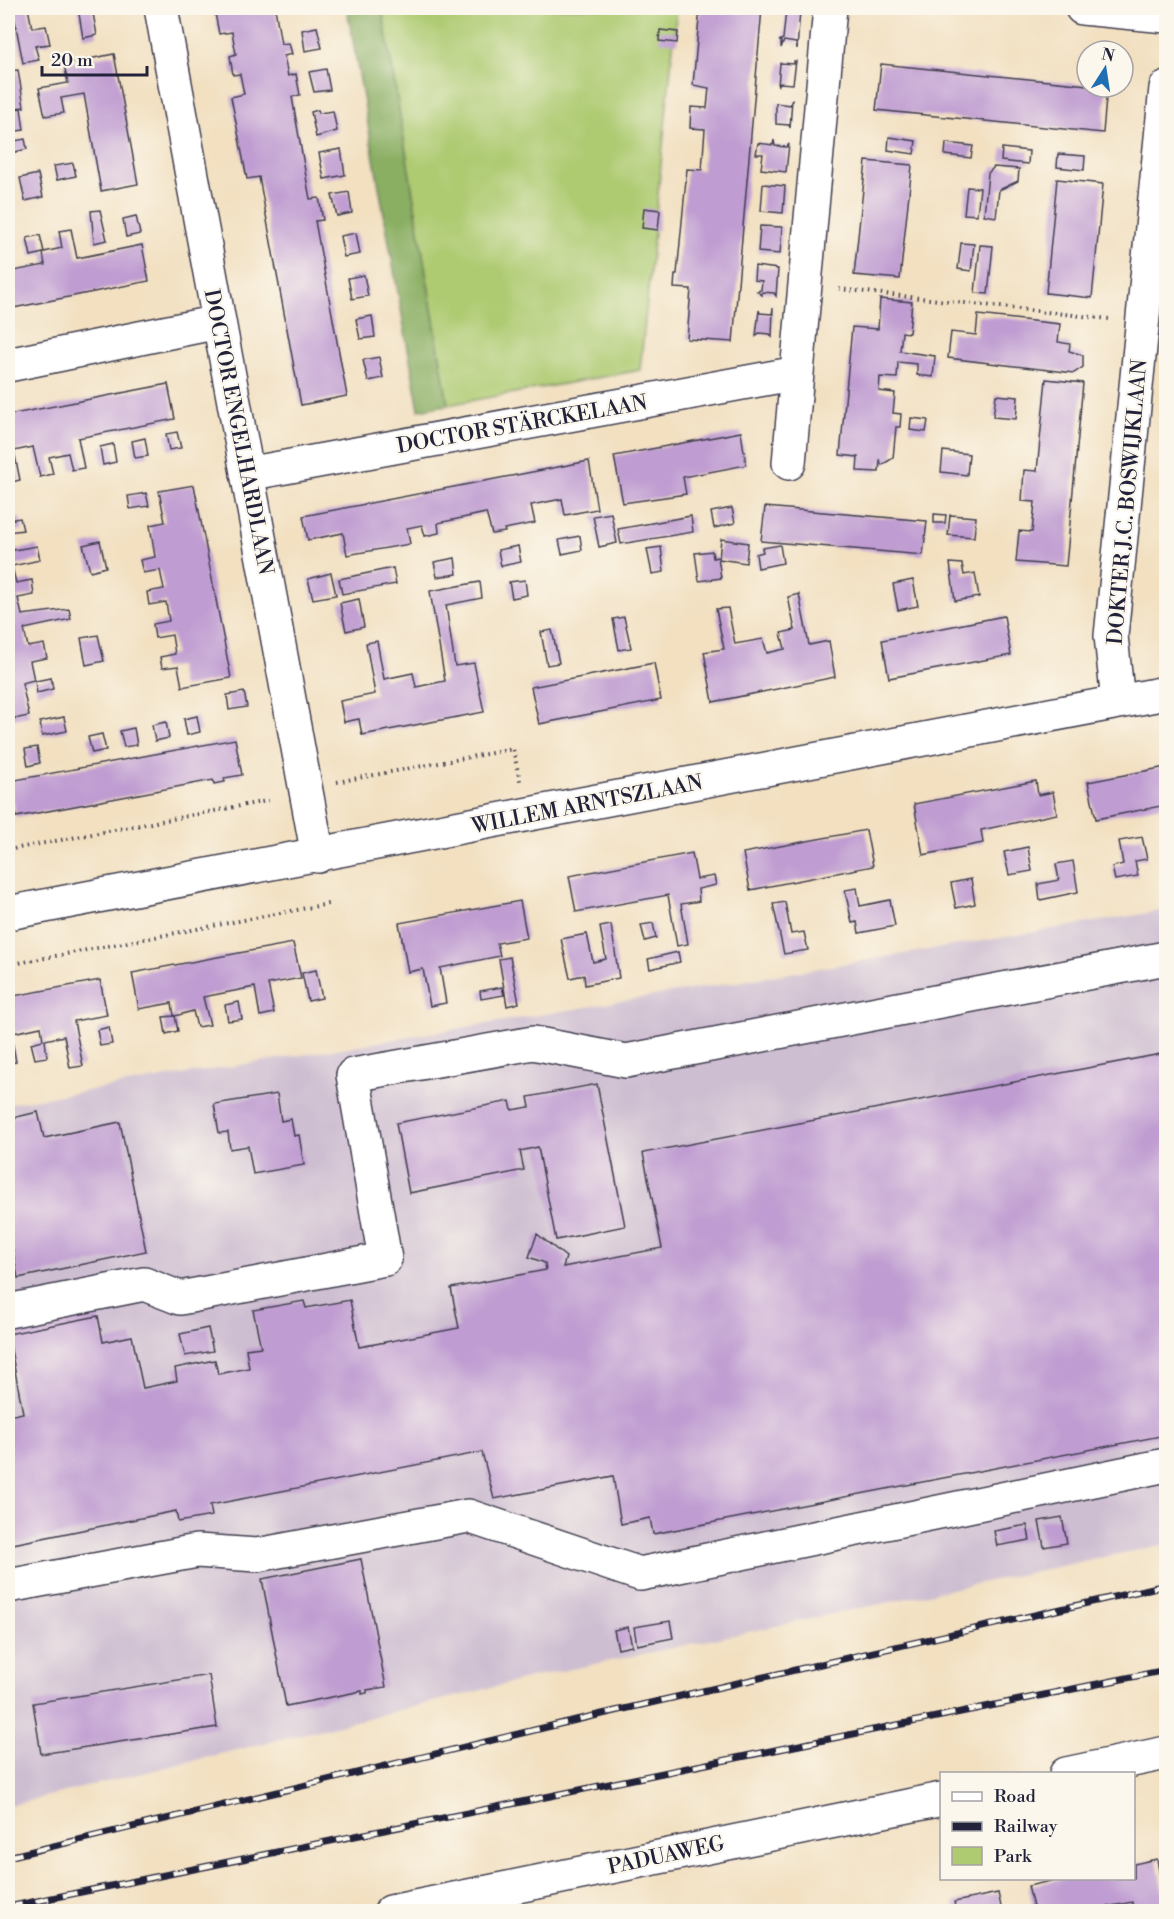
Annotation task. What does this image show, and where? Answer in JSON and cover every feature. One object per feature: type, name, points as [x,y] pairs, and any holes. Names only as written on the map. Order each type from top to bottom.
[{"type":"street","name":"DOCTOR ENGELHARDLAAN","points":[[161,8],[318,856]]},
{"type":"street","points":[[789,463],[830,8]]},
{"type":"street","points":[[1082,8],[1167,16]]},
{"type":"street","name":"DOKTER J.C. BOSWIJKLAAN","points":[[1118,702],[1111,636],[1143,322],[1160,215],[1167,88]]},
{"type":"street","points":[[8,365],[218,322]]},
{"type":"street","name":"DOCTOR STÄRCKELAAN","points":[[247,474],[797,373]]},
{"type":"street","name":"WILLEM ARNTSZLAAN","points":[[8,914],[1167,693]]},
{"type":"street","points":[[8,1311],[144,1284],[180,1298],[385,1259],[352,1075],[534,1043],[626,1061],[1167,958]]},
{"type":"street","points":[[8,1586],[196,1551],[257,1555],[468,1516],[640,1574],[1167,1466]]},
{"type":"street","points":[[1071,1772],[1167,1753]]},
{"type":"street","name":"PADUAWEG","points":[[391,1911],[440,1906],[940,1799]]},
{"type":"path","points":[[805,285],[1143,322]]},
{"type":"path","points":[[8,965],[328,904]]},
{"type":"shaded area","points":[[1166,910],[1166,1544],[543,1675],[8,1806],[8,1104]]},
{"type":"green space","points":[[347,8],[382,8],[448,405],[419,410]]},
{"type":"green space","points":[[382,8],[677,8],[640,370],[448,405]]},
{"type":"building","points":[[8,8],[28,8],[32,28],[46,26],[50,44],[35,46],[39,60],[23,63],[15,21],[8,23]]},
{"type":"building","points":[[78,8],[92,8],[97,35],[83,38]]},
{"type":"building","points":[[214,8],[275,8],[281,44],[289,43],[292,54],[284,56],[288,76],[296,74],[300,95],[292,97],[310,199],[319,198],[323,220],[315,221],[347,396],[301,405],[259,177],[247,179],[231,97],[244,94],[240,74],[233,75],[230,56],[236,54],[232,32],[219,34]]},
{"type":"building","points":[[700,8],[762,8],[733,342],[687,339],[691,289],[674,288],[687,169],[702,170],[705,129],[690,128],[691,107],[707,108],[709,88],[693,85]]},
{"type":"building","points":[[786,10],[800,11],[797,49],[796,43],[784,41],[781,48],[781,41],[779,41],[783,39]]},
{"type":"building","points":[[317,27],[322,48],[305,51],[302,30]]},
{"type":"building","points":[[660,30],[678,32],[677,43],[659,41]]},
{"type":"building","points":[[114,54],[138,184],[101,191],[84,94],[61,98],[64,113],[45,116],[39,88],[68,83],[64,64]]},
{"type":"building","points":[[796,61],[793,84],[780,83],[778,86],[780,63],[794,64]]},
{"type":"building","points":[[881,64],[1075,84],[1075,99],[1106,99],[1103,133],[876,110]]},
{"type":"building","points":[[326,69],[330,90],[314,92],[309,72]]},
{"type":"building","points":[[18,70],[24,107],[8,109],[8,71]]},
{"type":"building","points":[[792,99],[790,128],[789,125],[776,124],[776,103],[790,105]]},
{"type":"building","points":[[21,108],[24,130],[8,132],[8,110]]},
{"type":"building","points":[[318,110],[319,113],[333,111],[337,131],[316,137],[311,112]]},
{"type":"building","points":[[889,137],[916,141],[914,154],[888,150]]},
{"type":"building","points":[[25,139],[27,149],[11,153],[9,142]]},
{"type":"building","points":[[774,140],[775,146],[787,147],[789,144],[786,172],[761,169],[763,154],[756,154],[758,143],[773,145]]},
{"type":"building","points":[[946,143],[973,146],[971,158],[945,155]]},
{"type":"building","points":[[1002,148],[1029,151],[1028,164],[1001,161]]},
{"type":"building","points":[[341,149],[345,175],[324,179],[319,153]]},
{"type":"building","points":[[1058,154],[1085,156],[1084,170],[1057,167]]},
{"type":"building","points":[[866,161],[912,165],[900,279],[854,275]]},
{"type":"building","points":[[73,163],[76,176],[57,180],[54,166]]},
{"type":"building","points":[[994,167],[1019,169],[1018,181],[999,190],[996,217],[984,215],[988,173]]},
{"type":"building","points":[[38,174],[43,197],[25,201],[20,178]]},
{"type":"building","points":[[1057,179],[1103,184],[1092,298],[1046,293]]},
{"type":"building","points":[[763,184],[785,186],[783,213],[761,211]]},
{"type":"building","points":[[967,187],[980,188],[977,215],[964,214]]},
{"type":"building","points":[[349,192],[352,213],[337,216],[332,195]]},
{"type":"building","points":[[644,208],[660,210],[658,230],[642,228]]},
{"type":"building","points":[[100,210],[107,240],[94,243],[91,211]]},
{"type":"building","points":[[136,216],[140,234],[126,237],[123,219]]},
{"type":"building","points":[[760,226],[782,227],[780,254],[758,252]]},
{"type":"building","points":[[71,229],[77,258],[142,245],[149,281],[8,309],[8,272],[45,265],[43,253],[31,256],[27,238],[40,235],[44,252],[62,248],[59,231]]},
{"type":"building","points":[[356,233],[360,254],[344,257],[340,236]]},
{"type":"building","points":[[961,243],[974,244],[971,271],[958,269]]},
{"type":"building","points":[[980,245],[993,246],[988,294],[975,293]]},
{"type":"building","points":[[755,266],[778,269],[776,296],[774,293],[762,292],[762,295],[757,291],[761,290],[762,281],[754,280]]},
{"type":"building","points":[[364,275],[368,296],[352,299],[348,278]]},
{"type":"building","points":[[880,299],[912,302],[909,333],[902,332],[900,351],[935,356],[933,377],[917,375],[917,364],[898,362],[897,378],[880,377],[879,391],[895,393],[893,413],[901,414],[900,427],[896,427],[893,458],[882,465],[880,461],[879,472],[857,471],[858,457],[840,455],[852,327],[878,329]]},
{"type":"building","points":[[773,308],[772,337],[770,334],[759,333],[756,336],[759,310],[760,313],[772,314]]},
{"type":"building","points":[[978,315],[1060,324],[1058,342],[1070,344],[1069,351],[1083,355],[1083,367],[1074,373],[948,358],[951,332],[976,335]]},
{"type":"building","points":[[372,316],[375,337],[360,339],[356,319]]},
{"type":"building","points":[[379,357],[383,378],[368,381],[363,360]]},
{"type":"building","points":[[1046,379],[1083,383],[1066,566],[1016,562],[1019,531],[1032,532],[1035,502],[1022,501],[1024,470],[1037,471]]},
{"type":"building","points":[[168,384],[175,419],[78,438],[84,468],[72,470],[68,453],[49,457],[53,474],[40,477],[33,447],[14,451],[20,480],[8,483],[8,415]]},
{"type":"building","points":[[996,395],[1018,397],[1016,419],[993,417]]},
{"type":"building","points":[[911,418],[928,420],[926,432],[910,430]]},
{"type":"building","points":[[177,432],[181,448],[169,450],[166,434]]},
{"type":"building","points":[[741,432],[746,465],[683,477],[686,494],[623,503],[614,456]]},
{"type":"building","points":[[145,438],[148,456],[135,458],[132,441]]},
{"type":"building","points":[[113,444],[116,462],[103,465],[100,447]]},
{"type":"building","points":[[943,451],[969,454],[967,475],[941,472]]},
{"type":"building","points":[[589,461],[597,509],[565,515],[562,499],[531,505],[535,523],[504,529],[505,532],[492,534],[486,513],[438,523],[439,533],[425,536],[422,525],[407,528],[410,544],[347,555],[343,533],[308,540],[303,516]]},
{"type":"building","points":[[194,485],[231,678],[182,687],[178,666],[162,668],[160,657],[175,654],[172,635],[155,638],[153,624],[169,621],[166,602],[149,605],[147,592],[164,589],[160,570],[143,573],[140,560],[155,557],[150,525],[165,522],[159,491]]},
{"type":"building","points":[[146,493],[149,506],[130,509],[128,496]]},
{"type":"building","points":[[765,507],[927,521],[923,555],[761,541]]},
{"type":"building","points":[[732,508],[735,523],[714,528],[711,512]]},
{"type":"building","points":[[611,513],[617,543],[599,547],[593,516]]},
{"type":"building","points":[[934,514],[946,515],[945,523],[934,523]]},
{"type":"building","points":[[950,515],[976,517],[974,537],[948,535]]},
{"type":"building","points":[[691,516],[693,532],[621,544],[618,529]]},
{"type":"building","points":[[20,518],[23,530],[8,532],[8,520]]},
{"type":"building","points":[[580,536],[582,550],[562,554],[559,540]]},
{"type":"building","points":[[721,539],[748,543],[746,563],[719,559]]},
{"type":"building","points":[[100,541],[106,567],[90,571],[83,545]]},
{"type":"building","points":[[780,545],[783,563],[758,568],[756,554],[763,552],[762,548]]},
{"type":"building","points":[[37,546],[40,560],[12,566],[16,583],[32,580],[34,595],[18,598],[22,615],[69,609],[71,619],[24,629],[28,647],[44,644],[47,658],[30,661],[34,680],[22,683],[29,716],[8,720],[8,551]]},
{"type":"building","points":[[518,546],[521,562],[501,566],[498,550]]},
{"type":"building","points":[[661,547],[664,572],[652,574],[647,549]]},
{"type":"building","points":[[712,551],[713,558],[718,557],[721,578],[699,581],[695,553]]},
{"type":"building","points":[[455,558],[457,574],[437,577],[434,562]]},
{"type":"building","points":[[950,563],[962,564],[964,575],[975,573],[979,597],[955,601]]},
{"type":"building","points":[[393,568],[396,584],[342,594],[339,579]]},
{"type":"building","points":[[331,573],[336,595],[313,599],[308,579]]},
{"type":"building","points":[[525,580],[527,595],[512,598],[509,582]]},
{"type":"building","points":[[913,580],[918,606],[898,610],[893,584]]},
{"type":"building","points":[[480,582],[482,598],[446,605],[455,666],[474,663],[484,712],[362,735],[359,719],[344,722],[340,701],[375,694],[366,643],[377,641],[384,679],[413,673],[416,687],[445,681],[430,591]]},
{"type":"building","points":[[799,594],[809,645],[829,641],[835,677],[713,702],[704,652],[724,649],[716,609],[728,608],[735,644],[763,639],[767,653],[785,649],[781,633],[795,630],[788,597]]},
{"type":"building","points":[[359,599],[364,627],[346,631],[340,603]]},
{"type":"building","points":[[1004,616],[1011,655],[889,678],[882,640]]},
{"type":"building","points":[[624,617],[631,648],[619,650],[613,619]]},
{"type":"building","points":[[552,630],[559,663],[547,665],[541,632]]},
{"type":"building","points":[[98,635],[104,661],[86,665],[81,638]]},
{"type":"building","points":[[654,663],[661,700],[539,724],[531,687]]},
{"type":"building","points":[[51,678],[53,689],[37,693],[35,681]]},
{"type":"building","points":[[244,692],[247,707],[229,710],[227,695]]},
{"type":"building","points":[[197,716],[200,732],[187,735],[184,719]]},
{"type":"building","points":[[64,717],[67,731],[42,736],[40,722]]},
{"type":"building","points":[[166,722],[169,738],[155,741],[152,725]]},
{"type":"building","points":[[134,728],[137,745],[124,747],[120,731]]},
{"type":"building","points":[[102,734],[106,750],[92,753],[88,737]]},
{"type":"building","points":[[235,739],[242,775],[224,778],[225,782],[214,784],[213,780],[16,817],[10,781]]},
{"type":"building","points":[[37,747],[40,763],[28,766],[25,749]]},
{"type":"building","points":[[1166,767],[1166,805],[1096,819],[1088,782]]},
{"type":"building","points":[[1036,781],[1038,795],[1053,792],[1057,814],[981,830],[983,843],[923,855],[914,804]]},
{"type":"building","points":[[866,830],[873,866],[750,890],[743,853]]},
{"type":"building","points":[[1142,837],[1147,859],[1135,861],[1138,876],[1115,880],[1112,867],[1123,864],[1119,841]]},
{"type":"building","points":[[1028,847],[1032,871],[1009,875],[1004,852]]},
{"type":"building","points":[[692,853],[697,879],[714,876],[716,885],[698,889],[699,901],[681,904],[688,944],[677,946],[668,895],[576,912],[569,876]]},
{"type":"building","points":[[1073,861],[1078,892],[1040,900],[1038,884],[1059,880],[1056,864]]},
{"type":"building","points":[[971,879],[975,904],[956,908],[951,883]]},
{"type":"building","points":[[857,888],[860,906],[890,900],[895,926],[859,933],[857,922],[852,923],[845,890]]},
{"type":"building","points":[[520,901],[527,938],[497,943],[500,956],[440,968],[446,1003],[430,1006],[423,969],[408,972],[399,923]]},
{"type":"building","points":[[785,902],[791,934],[804,932],[808,950],[784,954],[773,904]]},
{"type":"building","points":[[653,923],[656,938],[645,941],[641,925]]},
{"type":"building","points":[[611,925],[619,978],[585,985],[584,975],[570,978],[561,939],[587,934],[593,962],[606,959],[600,927]]},
{"type":"building","points":[[293,943],[301,978],[268,984],[274,1013],[260,1016],[255,987],[203,997],[210,1025],[197,1027],[193,1011],[175,1016],[178,1031],[166,1034],[163,1017],[174,1016],[172,1003],[139,1009],[132,973]]},
{"type":"building","points":[[678,952],[680,962],[650,969],[648,959]]},
{"type":"building","points":[[510,957],[519,1003],[507,1006],[499,959]]},
{"type":"building","points":[[316,970],[322,998],[308,1001],[302,973]]},
{"type":"building","points":[[100,980],[107,1015],[74,1021],[83,1066],[70,1068],[64,1036],[45,1040],[47,1057],[35,1059],[31,1043],[43,1040],[41,1027],[8,1034],[8,997]]},
{"type":"building","points":[[502,987],[504,995],[481,999],[480,991]]},
{"type":"building","points":[[239,1002],[242,1019],[228,1021],[225,1005]]},
{"type":"building","points":[[109,1027],[112,1044],[100,1046],[97,1030]]},
{"type":"building","points":[[13,1045],[16,1062],[8,1063],[8,1046]]},
{"type":"building","points":[[1166,1053],[1166,1435],[653,1534],[650,1518],[621,1524],[613,1476],[494,1499],[482,1452],[210,1505],[212,1516],[178,1522],[176,1511],[8,1545],[8,1416],[23,1413],[8,1334],[98,1316],[103,1342],[132,1336],[143,1388],[177,1381],[175,1368],[215,1360],[218,1374],[249,1368],[246,1349],[261,1347],[253,1310],[304,1301],[306,1308],[350,1300],[359,1347],[459,1328],[451,1288],[546,1270],[545,1263],[529,1257],[537,1234],[566,1257],[563,1267],[662,1248],[643,1153]]},
{"type":"building","points":[[597,1084],[625,1226],[556,1240],[538,1147],[520,1151],[524,1170],[409,1193],[396,1123],[510,1101],[512,1110],[530,1107],[528,1097]]},
{"type":"building","points":[[277,1094],[281,1121],[291,1119],[294,1136],[299,1135],[304,1165],[253,1174],[248,1146],[230,1149],[228,1132],[219,1133],[214,1104]]},
{"type":"building","points":[[38,1112],[44,1138],[120,1122],[146,1251],[18,1278],[8,1227],[8,1119]]},
{"type":"building","points":[[208,1328],[213,1351],[185,1356],[180,1334]]},
{"type":"building","points":[[1062,1517],[1067,1543],[1044,1547],[1039,1521]]},
{"type":"building","points":[[1027,1525],[1030,1540],[997,1546],[994,1531]]},
{"type":"building","points":[[361,1559],[386,1687],[367,1690],[367,1693],[362,1694],[362,1691],[286,1706],[262,1579]]},
{"type":"building","points":[[670,1621],[673,1638],[637,1645],[634,1627]]},
{"type":"building","points":[[628,1627],[632,1646],[618,1649],[614,1630]]},
{"type":"building","points":[[209,1675],[217,1727],[41,1754],[33,1703]]},
{"type":"building","points":[[1157,1859],[1166,1911],[1134,1911],[1132,1902],[1101,1908],[1101,1911],[1034,1911],[1028,1886],[1055,1880],[1135,1880],[1135,1864]]},
{"type":"building","points":[[998,1893],[1002,1911],[945,1911],[955,1907],[954,1902]]},
{"type":"railway","points":[[8,1857],[576,1720],[1166,1585]]},
{"type":"railway","points":[[8,1907],[1166,1670]]}]
